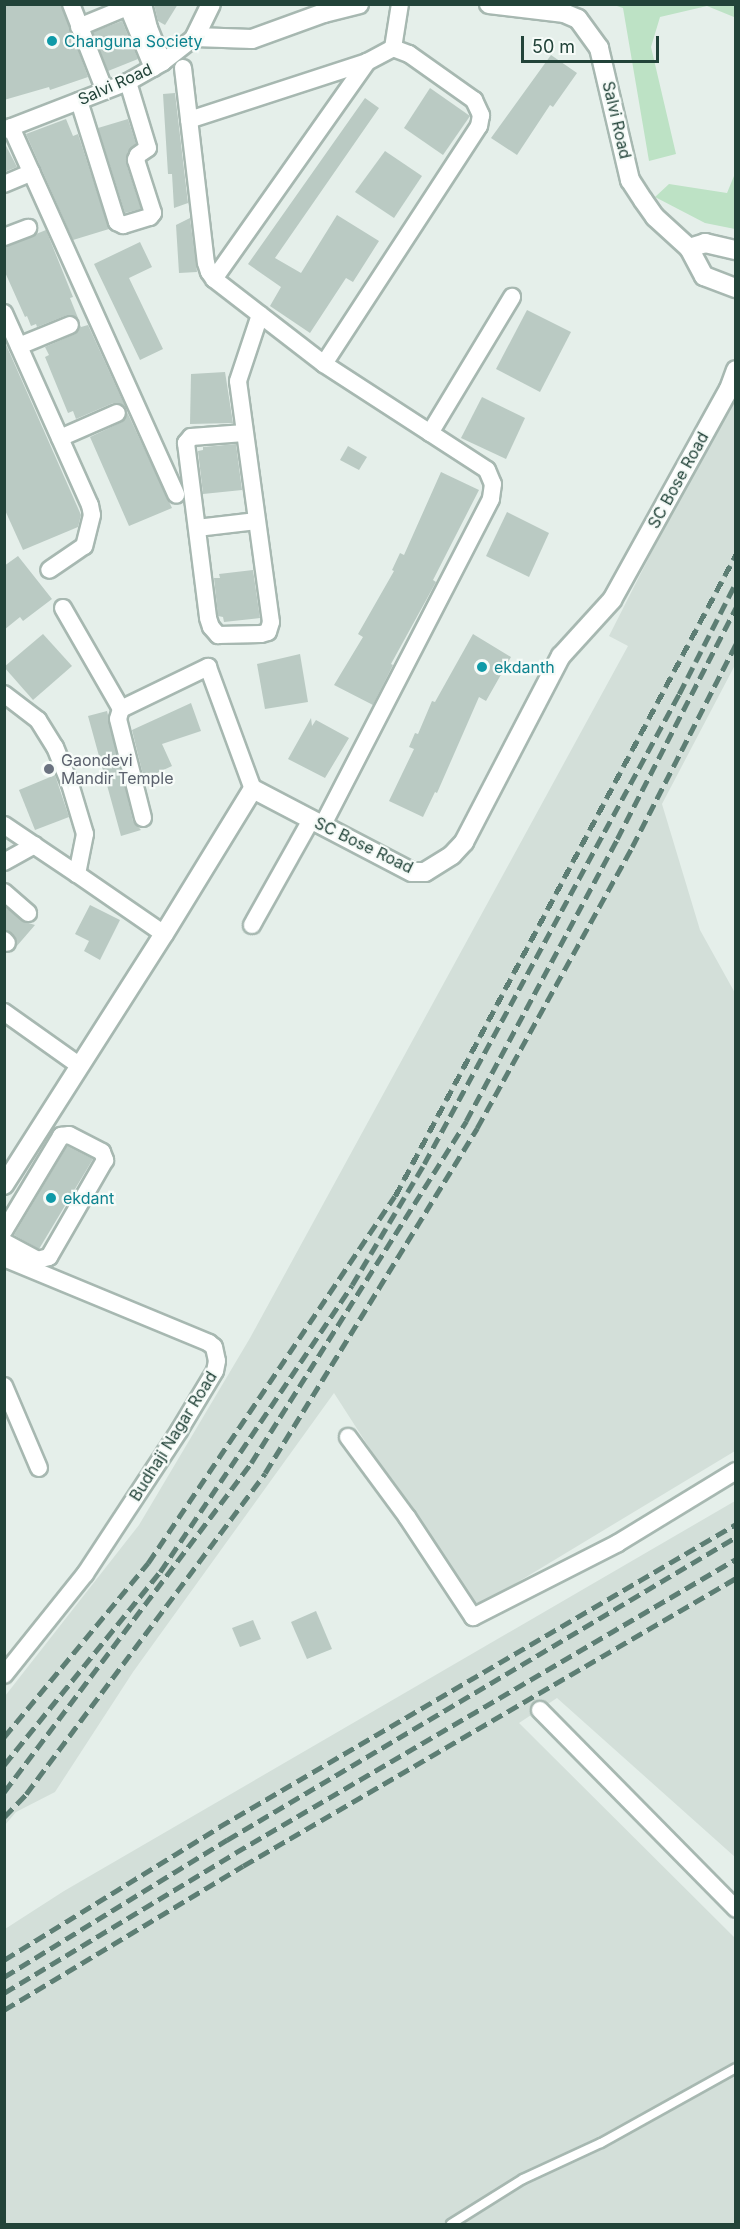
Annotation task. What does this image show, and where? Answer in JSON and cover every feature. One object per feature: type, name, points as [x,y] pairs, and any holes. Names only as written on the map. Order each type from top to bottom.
[{"type":"street","points":[[71,4],[105,92]]},
{"type":"street","points":[[143,4],[158,65]]},
{"type":"street","points":[[211,4],[195,37],[252,39],[324,12],[359,4]]},
{"type":"street","points":[[393,48],[400,4]]},
{"type":"street","name":"Salvi Road","points":[[489,4],[564,13],[578,19],[588,29],[599,48],[630,180],[655,217],[689,248],[704,276],[735,288]]},
{"type":"street","points":[[79,27],[125,8],[129,10],[158,65]]},
{"type":"street","name":"Salvi Road","points":[[8,128],[128,82],[158,65],[195,37]]},
{"type":"street","points":[[189,120],[367,62],[393,48],[409,54],[474,100],[481,115],[479,126],[324,364]]},
{"type":"street","points":[[214,279],[367,62]]},
{"type":"street","points":[[183,68],[206,263],[214,279],[324,364],[487,470],[493,484],[491,499],[317,823],[252,924]]},
{"type":"street","points":[[79,101],[117,222],[123,225],[152,216],[136,160],[138,155],[148,148],[128,82]]},
{"type":"street","points":[[8,128],[32,172],[176,495]]},
{"type":"street","points":[[4,184],[32,172]]},
{"type":"street","points":[[4,237],[28,228]]},
{"type":"street","points":[[689,248],[705,243],[735,250]]},
{"type":"street","points":[[430,433],[512,297]]},
{"type":"street","points":[[244,433],[187,439],[211,627],[218,635],[261,634],[268,632],[271,622],[238,381],[260,315]]},
{"type":"street","points":[[5,316],[92,515],[84,546],[49,570]]},
{"type":"street","points":[[19,346],[70,325]]},
{"type":"street","name":"SC Bose Road","points":[[253,789],[412,872],[425,872],[437,867],[458,848],[561,656],[612,600],[729,388],[735,370]]},
{"type":"street","points":[[60,438],[117,413]]},
{"type":"street","points":[[197,528],[257,522]]},
{"type":"street","points":[[63,608],[121,709],[118,719],[143,818]]},
{"type":"street","points":[[4,1185],[164,934],[253,789],[208,667],[121,709]]},
{"type":"street","points":[[4,694],[38,720],[58,756],[85,834],[78,874]]},
{"type":"street","points":[[4,825],[164,934]]},
{"type":"street","points":[[4,862],[35,845]]},
{"type":"street","points":[[4,892],[28,913]]},
{"type":"street","points":[[4,1012],[80,1066]]},
{"type":"street","points":[[4,1231],[61,1136],[69,1135],[102,1152],[105,1160],[49,1257],[38,1260],[4,1242]]},
{"type":"street","name":"Budhaji Nagar Road","points":[[4,1258],[209,1343],[214,1347],[217,1361],[215,1371],[179,1431],[85,1574],[4,1675]]},
{"type":"street","points":[[4,1386],[39,1468]]},
{"type":"street","points":[[348,1437],[407,1517],[472,1617],[618,1543],[735,1471]]},
{"type":"street","points":[[540,1710],[735,1909]]},
{"type":"lane","points":[[451,2224],[523,2179],[601,2143],[735,2068]]},
{"type":"shaded area","points":[[735,388],[735,665],[662,804],[700,930],[735,993],[735,1451],[473,1609],[334,1393],[133,1672],[55,1792],[16,1812],[5,1825],[5,1696],[139,1525],[250,1338],[628,646],[609,636]]},
{"type":"shaded area","points":[[735,1501],[735,1857],[557,1698],[519,1723],[735,1938],[735,2224],[5,2224],[5,1929],[64,1891]]},
{"type":"green space","points":[[614,5],[735,5],[735,229],[705,223],[655,197],[669,184],[727,193],[734,176],[734,17],[707,6],[660,17],[651,47],[676,154],[649,161],[623,8]]},
{"type":"building","points":[[4,4],[61,4],[88,77],[50,90],[49,87],[4,100]]},
{"type":"building","points":[[154,4],[178,4],[165,25],[158,21]]},
{"type":"building","points":[[122,21],[138,59],[108,71],[93,32]]},
{"type":"building","points":[[551,55],[577,73],[553,107],[550,105],[517,155],[491,138]]},
{"type":"building","points":[[430,88],[470,116],[443,155],[404,128]]},
{"type":"building","points":[[175,93],[188,203],[174,208],[172,174],[168,174],[163,94]]},
{"type":"building","points":[[365,98],[379,108],[275,258],[301,273],[337,215],[379,241],[353,282],[346,278],[310,333],[270,306],[281,287],[248,264]]},
{"type":"building","points":[[66,119],[73,136],[78,134],[109,229],[73,240],[26,134]]},
{"type":"building","points":[[128,119],[136,144],[128,151],[126,163],[141,209],[125,213],[98,128]]},
{"type":"building","points":[[4,142],[17,167],[4,172]]},
{"type":"building","points":[[385,151],[422,176],[394,218],[355,192]]},
{"type":"building","points":[[190,218],[197,272],[179,273],[176,225]]},
{"type":"building","points":[[46,230],[73,297],[70,298],[78,318],[67,315],[37,327],[36,324],[31,326],[27,316],[25,317],[4,270],[4,247]]},
{"type":"building","points":[[140,242],[152,267],[129,278],[163,349],[140,360],[94,264]]},
{"type":"building","points":[[527,310],[571,332],[540,392],[496,369]]},
{"type":"building","points":[[80,325],[81,327],[88,325],[125,406],[113,403],[76,419],[73,411],[68,413],[45,357],[49,355],[45,347],[75,334]]},
{"type":"building","points":[[4,340],[81,515],[78,527],[23,550],[4,508]]},
{"type":"building","points":[[225,372],[233,423],[190,424],[191,374]]},
{"type":"building","points":[[482,397],[525,418],[506,459],[461,438]]},
{"type":"building","points":[[127,412],[172,508],[129,526],[90,437],[122,422]]},
{"type":"building","points":[[236,444],[242,490],[203,494],[198,451],[203,450],[203,447]]},
{"type":"building","points":[[348,446],[367,457],[359,470],[340,460]]},
{"type":"building","points":[[441,472],[479,490],[433,580],[436,582],[391,664],[393,665],[373,705],[334,685],[363,637],[358,634],[394,571],[392,570],[400,553],[404,555]]},
{"type":"building","points":[[507,512],[549,533],[529,577],[486,556]]},
{"type":"building","points":[[18,556],[52,599],[23,621],[20,617],[4,630],[4,566]]},
{"type":"building","points":[[253,570],[260,618],[224,622],[223,617],[218,616],[214,578],[220,578],[219,574]]},
{"type":"building","points":[[43,634],[72,666],[33,700],[4,667]]},
{"type":"building","points":[[473,634],[511,657],[486,701],[479,697],[437,793],[435,792],[423,817],[389,801],[414,749],[409,747],[415,733],[418,734],[432,701],[435,702]]},
{"type":"building","points":[[300,654],[308,702],[265,709],[257,664]]},
{"type":"building","points":[[191,703],[201,731],[162,744],[172,766],[144,779],[132,730]]},
{"type":"building","points":[[107,711],[133,821],[141,830],[121,836],[88,716]]},
{"type":"building","points":[[311,718],[312,726],[316,720],[349,738],[325,778],[288,759]]},
{"type":"building","points":[[55,775],[69,817],[35,830],[19,790]]},
{"type":"building","points":[[90,905],[120,920],[100,960],[84,951],[89,941],[75,934]]},
{"type":"building","points":[[4,906],[22,921],[35,925],[16,947],[15,936],[4,930]]},
{"type":"building","name":"ekdant","points":[[67,1146],[93,1159],[39,1249],[14,1235]]},
{"type":"building","points":[[316,1611],[332,1649],[307,1659],[291,1622]]},
{"type":"building","points":[[253,1620],[261,1639],[240,1647],[232,1628]]},
{"type":"railway","points":[[4,1737],[148,1563],[395,1196],[736,554]]},
{"type":"railway","points":[[4,1765],[160,1572],[352,1285],[424,1164],[679,694],[736,582]]},
{"type":"railway","points":[[4,1792],[251,1463],[466,1121],[617,839],[736,607]]},
{"type":"railway","points":[[4,1817],[26,1794],[265,1473],[477,1128],[632,847],[736,644]]},
{"type":"railway","points":[[4,1960],[219,1827],[736,1524]]},
{"type":"railway","points":[[4,1977],[227,1840],[736,1537]]},
{"type":"railway","points":[[4,1993],[235,1853],[736,1559]]},
{"type":"railway","points":[[4,2010],[243,1866],[736,1578]]},
{"type":"place","name":"Changuna Society","points":[[52,41]]},
{"type":"place","name":"ekdanth","points":[[482,667]]},
{"type":"place","name":"Gaondevi Mandir Temple","points":[[49,769]]},
{"type":"place","name":"ekdant","points":[[51,1198]]}]
